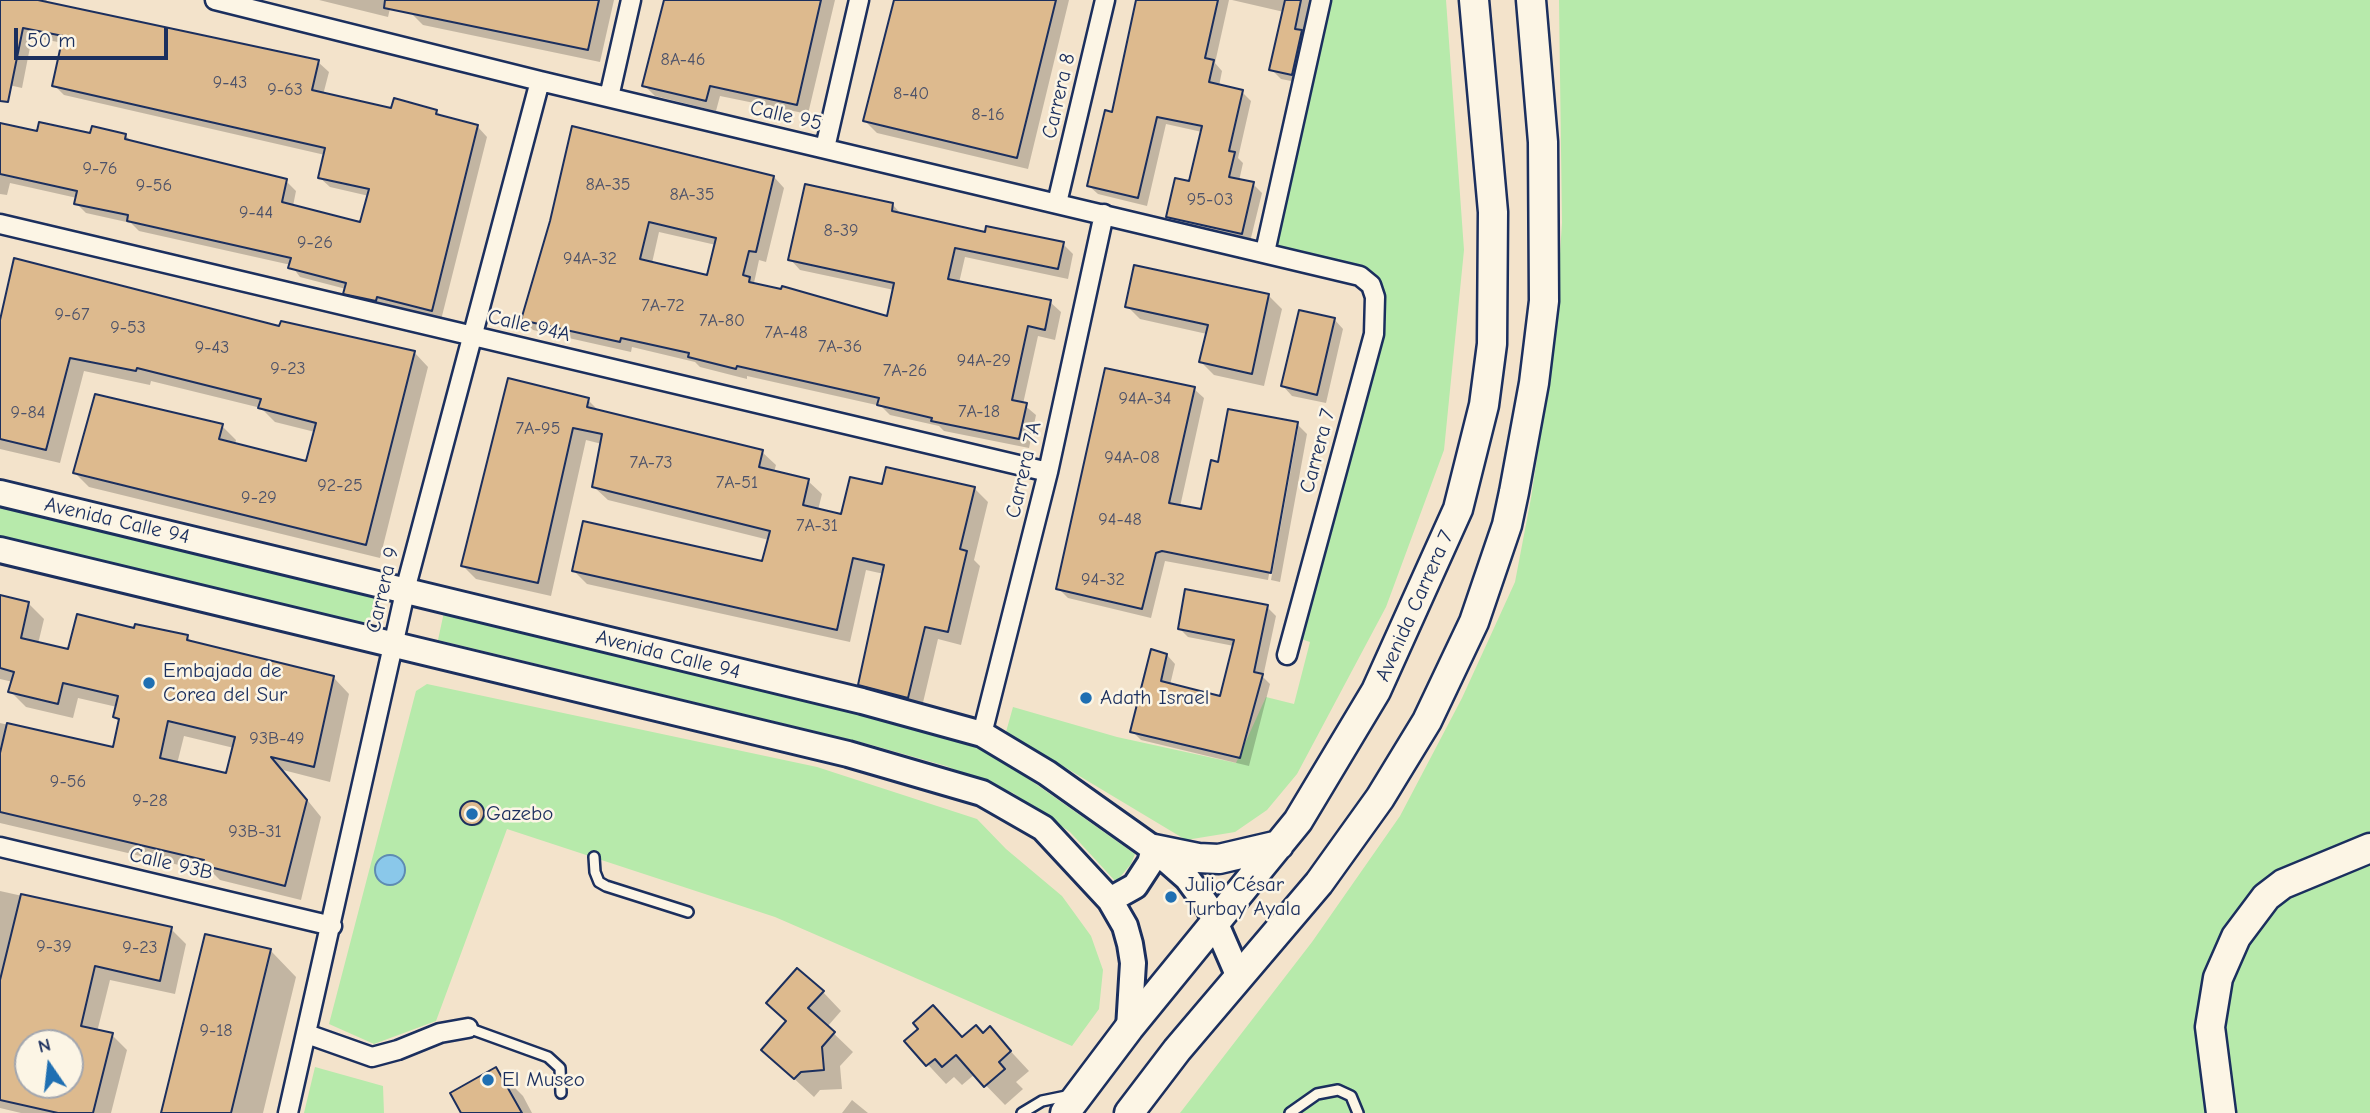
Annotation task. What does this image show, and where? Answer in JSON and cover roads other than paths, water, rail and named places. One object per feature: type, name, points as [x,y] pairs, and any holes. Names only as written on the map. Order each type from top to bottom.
[{"type":"main road","name":"Avenida Carrera 7","points":[[1072,1103],[1129,1028],[1279,845],[1330,771],[1376,691],[1446,541],[1458,509],[1478,428],[1491,353],[1494,266],[1493,212],[1474,0]]},
{"type":"main road","points":[[1129,1113],[1319,883],[1402,763],[1455,668],[1474,622],[1507,525],[1529,416],[1544,301],[1543,142],[1531,0]]},
{"type":"main road","name":"Avenida Calle 94","points":[[0,493],[888,708],[982,734],[1047,772],[1154,849],[1200,893],[1239,977]]},
{"type":"main road","points":[[0,550],[848,754],[951,782],[1007,806],[1043,828],[1110,900],[1125,926],[1133,963],[1129,1028]]},
{"type":"main road","points":[[1110,900],[1135,886],[1144,875],[1154,849],[1198,858],[1219,859],[1279,845]]},
{"type":"main road","points":[[2221,1113],[2210,1027],[2218,978],[2236,937],[2266,897],[2283,884],[2370,848]]},
{"type":"street","name":"Calle 95","points":[[215,0],[540,81],[1347,272]]},
{"type":"street","points":[[609,97],[631,0]]},
{"type":"street","points":[[825,148],[859,0]]},
{"type":"street","name":"Carrera 8","points":[[1057,203],[1105,0]]},
{"type":"street","points":[[1265,253],[1321,0]]},
{"type":"street","name":"Carrera 9","points":[[288,1113],[407,590],[470,335],[540,81]]},
{"type":"street","name":"Carrera 7A","points":[[982,734],[1048,472],[1104,214]]},
{"type":"street","name":"Calle 94A","points":[[0,224],[1048,472]]},
{"type":"street","name":"Carrera 7","points":[[1287,655],[1374,334],[1375,297],[1370,285],[1347,272]]},
{"type":"street","name":"Calle 93B","points":[[0,847],[332,926]]},
{"type":"street","points":[[307,1034],[372,1057],[398,1051],[440,1033],[468,1028]]},
{"type":"lane","points":[[594,858],[599,882],[688,912]]},
{"type":"lane","points":[[468,1028],[548,1057],[560,1069],[561,1093]]},
{"type":"lane","points":[[1290,1113],[1317,1094],[1338,1090],[1351,1096],[1358,1113]]},
{"type":"lane","points":[[1022,1113],[1042,1101],[1072,1103]]},
{"type":"water","points":[[390,855],[396,856],[404,864],[404,876],[396,884],[390,885],[384,884],[376,876],[375,870],[376,864],[384,856]]},
{"type":"place","name":"Embajada de Corea del Sur","points":[[149,683]]},
{"type":"place","name":"Adath Israel","points":[[1086,698]]},
{"type":"place","name":"Gazebo","points":[[472,814]]},
{"type":"place","name":"Julio César Turbay Ayala","points":[[1171,897]]},
{"type":"place","name":"El Museo","points":[[488,1080]]}]
